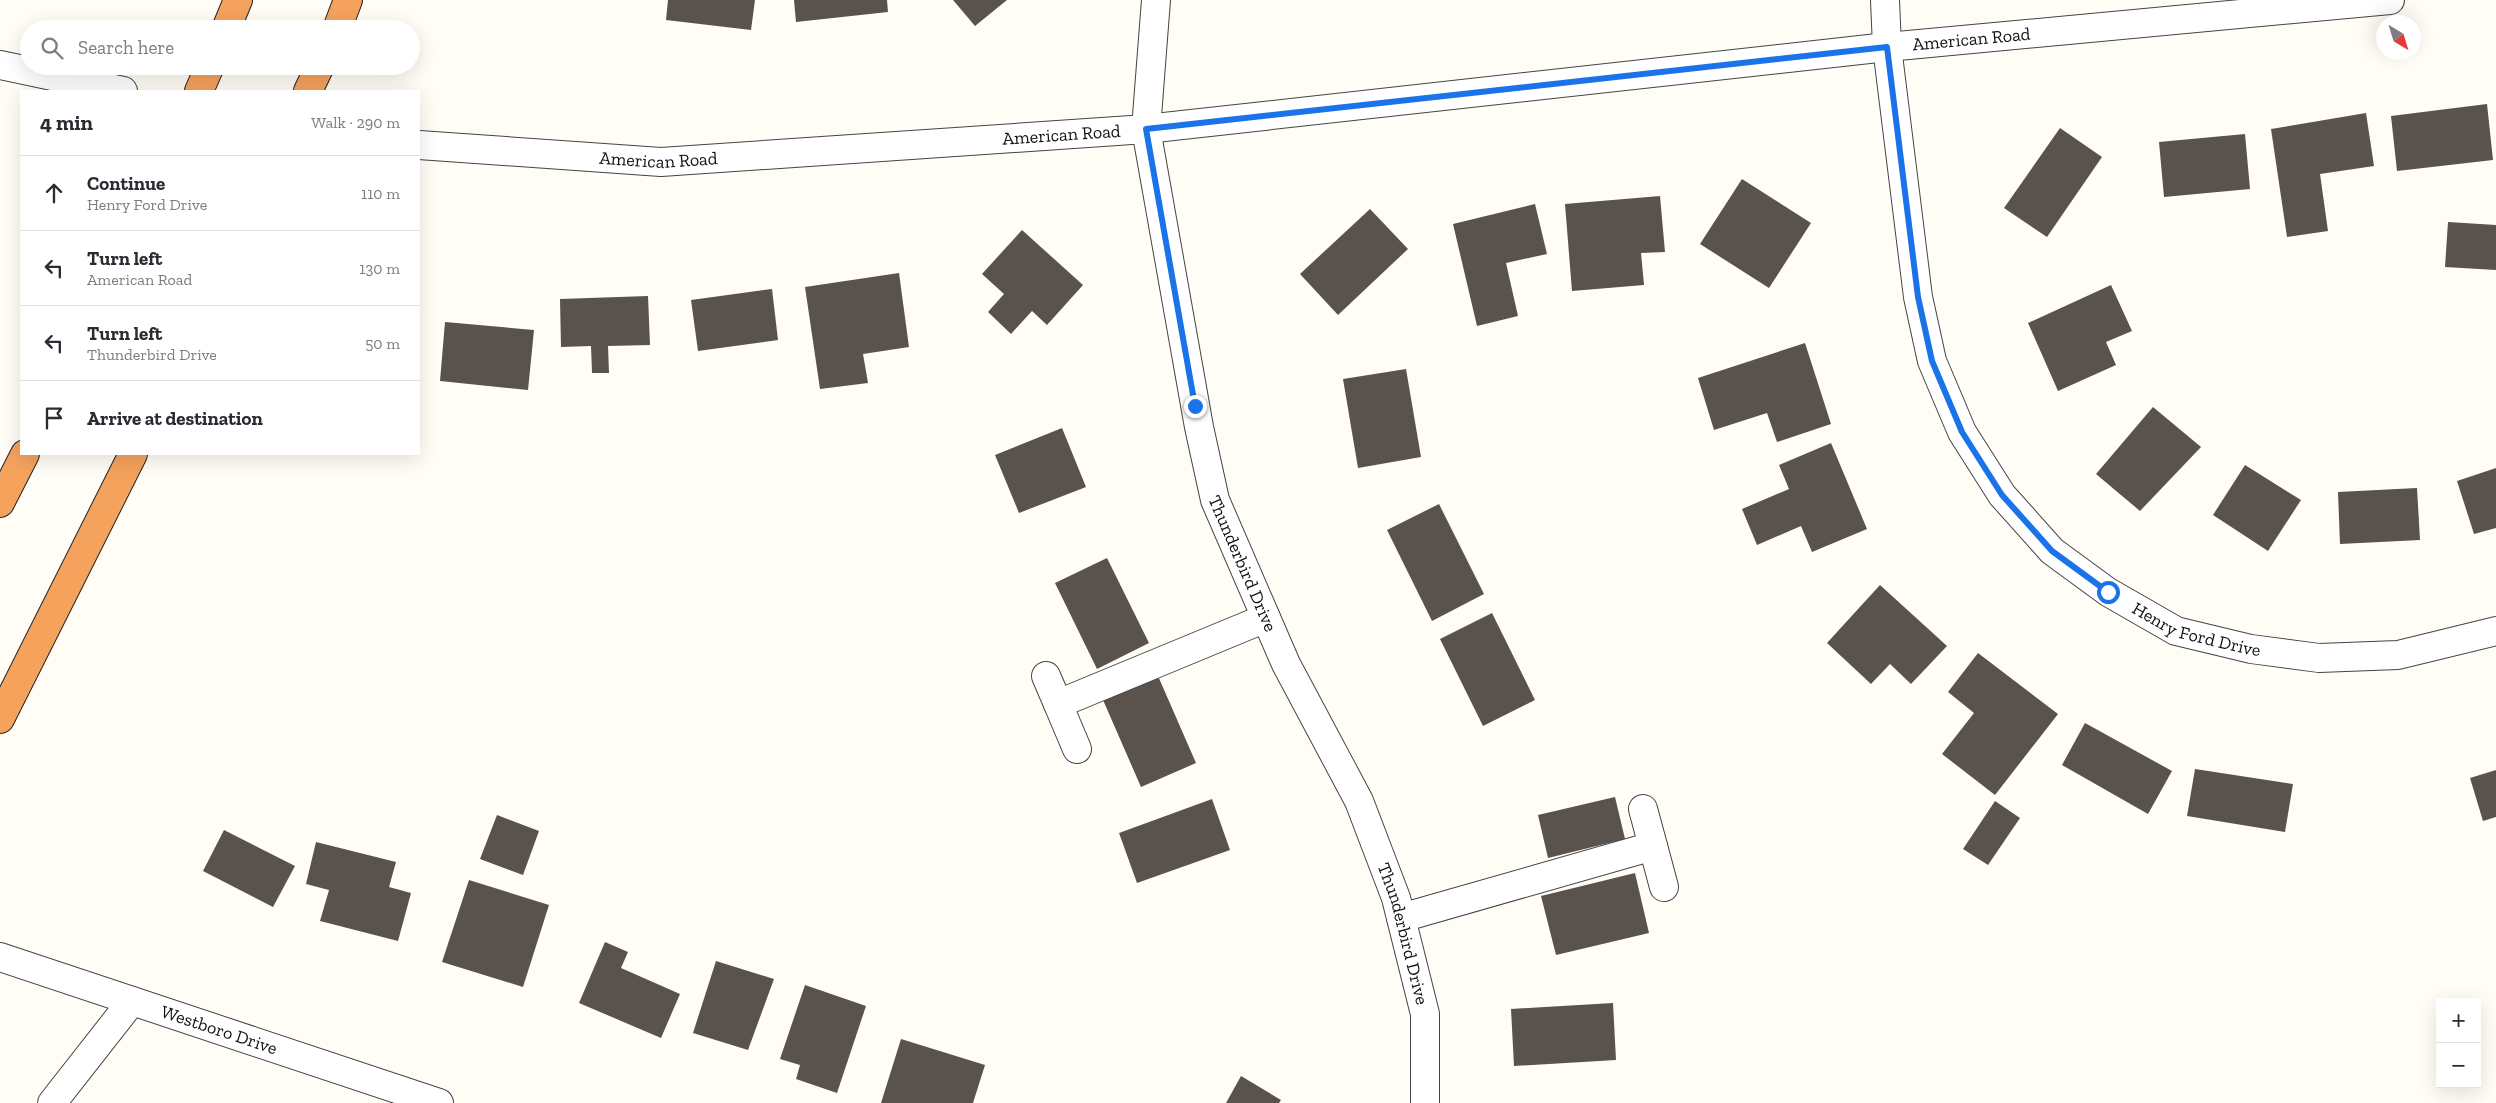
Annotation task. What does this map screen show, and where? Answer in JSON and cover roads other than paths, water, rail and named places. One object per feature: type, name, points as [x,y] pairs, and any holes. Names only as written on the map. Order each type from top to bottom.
[{"type":"highway","points":[[230,20],[238,0]]},
{"type":"highway","points":[[199,90],[206,75]]},
{"type":"highway","points":[[308,90],[316,75]]},
{"type":"highway","points":[[0,503],[24,455]]},
{"type":"highway","points":[[0,720],[132,455]]},
{"type":"street","name":"Thunderbird Drive","points":[[1156,0],[1146,129],[1198,420],[1215,500],[1286,664],[1359,801],[1396,898],[1425,1014],[1425,1103]]},
{"type":"street","name":"Henry Ford Drive","points":[[1885,0],[1887,47],[1918,297],[1932,361],[1962,432],[2002,495],[2052,551],[2108,592],[2176,631],[2251,649],[2319,658],[2398,655],[2496,631]]},
{"type":"street","name":"American Road","points":[[420,145],[660,162],[1146,129],[1887,47],[2390,0]]},
{"type":"street","points":[[0,66],[20,70]]},
{"type":"street","points":[[44,75],[118,90]]},
{"type":"street","points":[[1058,704],[1266,618]]},
{"type":"street","points":[[1046,676],[1077,749]]},
{"type":"street","points":[[1644,809],[1664,886]]},
{"type":"street","points":[[1401,918],[1653,846]]},
{"type":"street","name":"Westboro Drive","points":[[0,957],[439,1103]]},
{"type":"street","points":[[52,1103],[132,1001]]}]
